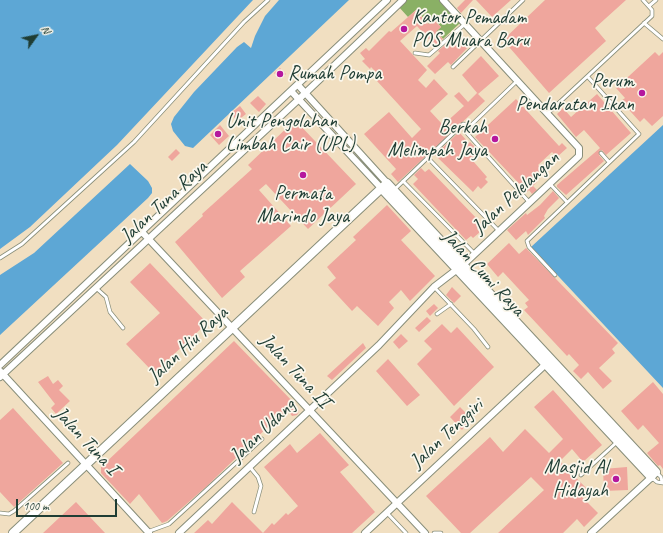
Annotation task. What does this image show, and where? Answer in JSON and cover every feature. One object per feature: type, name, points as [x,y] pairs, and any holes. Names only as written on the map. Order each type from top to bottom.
[{"type":"street","name":"Jalan Tuna Raya","points":[[0,365],[387,0]]},
{"type":"street","name":"Jalan Tuna Raya","points":[[1,374],[67,315],[403,0]]},
{"type":"street","points":[[443,0],[547,114]]},
{"type":"street","points":[[344,41],[352,49]]},
{"type":"street","name":"Jalan Cumi Raya","points":[[298,85],[334,125],[384,186],[394,190],[415,218]]},
{"type":"street","name":"Jalan Cumi Raya","points":[[291,92],[415,218],[457,269],[498,307],[654,475]]},
{"type":"street","name":"Jalan Pelelangan","points":[[457,269],[475,254],[579,156],[581,152],[579,148],[547,114]]},
{"type":"street","points":[[255,125],[262,132]]},
{"type":"street","points":[[328,131],[334,125]]},
{"type":"street","points":[[201,176],[208,183]]},
{"type":"street","name":"Jalan Hiu Raya","points":[[13,533],[85,464],[384,186]]},
{"type":"street","name":"Jalan Tuna II","points":[[142,232],[424,533]]},
{"type":"street","name":"Jalan Cumi Raya","points":[[432,237],[464,264],[498,307]]},
{"type":"street","name":"Jalan Udang","points":[[179,533],[309,409],[379,345],[434,287],[457,269]]},
{"type":"street","points":[[61,308],[67,315]]},
{"type":"street","name":"Jalan Tenggiri","points":[[365,533],[549,362]]},
{"type":"street","name":"Jalan Tuna I","points":[[1,374],[148,532]]},
{"type":"street","points":[[591,533],[654,475]]},
{"type":"lane","points":[[0,258],[22,244],[134,142],[244,22],[268,0]]},
{"type":"lane","points":[[453,67],[523,0]]},
{"type":"lane","points":[[547,114],[588,77],[653,13],[643,0]]},
{"type":"lane","points":[[649,6],[656,0]]},
{"type":"lane","points":[[644,23],[663,39]]},
{"type":"lane","points":[[415,52],[430,55],[465,24]]},
{"type":"lane","points":[[555,275],[529,247],[527,241],[639,134],[588,77]]},
{"type":"lane","points":[[517,81],[465,130],[465,133],[530,202]]},
{"type":"lane","points":[[394,190],[463,124],[471,125]]},
{"type":"lane","points":[[601,153],[609,162]]},
{"type":"lane","points":[[427,157],[499,231]]},
{"type":"lane","points":[[403,182],[475,254]]},
{"type":"lane","points":[[550,184],[567,202]]},
{"type":"lane","points":[[434,287],[451,304],[488,347]]},
{"type":"lane","points":[[96,288],[106,296],[110,312],[123,328]]},
{"type":"lane","points":[[437,314],[451,304]]},
{"type":"lane","points":[[148,532],[169,524],[262,439]]},
{"type":"lane","points":[[581,475],[620,439]]},
{"type":"lane","points":[[0,513],[9,514],[14,512],[68,462]]},
{"type":"lane","points":[[249,466],[258,477],[261,486],[254,512]]},
{"type":"lane","points":[[654,475],[657,482],[663,482]]},
{"type":"lane","points":[[654,475],[661,478],[663,482]]},
{"type":"lane","points":[[387,513],[406,533]]},
{"type":"lane","points":[[434,533],[441,533]]},
{"type":"green space","points":[[404,0],[439,0],[460,23],[443,39],[436,31],[441,27],[434,19],[429,24],[416,10],[408,17],[398,6]]},
{"type":"water","points":[[0,0],[253,0],[117,145],[30,227],[0,249]]},
{"type":"water","points":[[279,0],[349,0],[193,148],[185,146],[173,131],[171,124],[174,117],[194,92],[237,47],[244,42],[251,48],[265,16]]},
{"type":"water","points":[[663,125],[663,388],[531,247]]},
{"type":"water","points":[[130,164],[148,181],[152,188],[152,193],[0,335],[0,275],[34,253]]},
{"type":"building","points":[[465,0],[473,0],[461,13],[457,8]]},
{"type":"building","points":[[476,0],[511,0],[492,17]]},
{"type":"building","points":[[545,0],[626,0],[595,28],[606,41],[549,93],[503,40]]},
{"type":"building","points":[[416,10],[428,24],[434,20],[441,27],[436,32],[443,39],[435,46],[417,26],[400,41],[427,70],[418,80],[426,88],[434,79],[448,94],[430,111],[443,125],[464,106],[454,96],[459,92],[468,102],[477,93],[485,101],[398,182],[391,174],[396,169],[364,134],[389,112],[412,138],[421,129],[377,81],[381,77],[371,67],[370,69],[362,61],[365,59],[360,53],[366,48],[369,51],[389,31],[391,32]]},
{"type":"building","points":[[459,33],[470,45],[451,65],[448,62],[435,74],[427,66],[440,53],[438,51]]},
{"type":"building","name":"Perum Pendaratan Ikan","points":[[655,52],[659,56],[663,52],[663,116],[652,126],[644,118],[640,122],[621,101],[625,98],[616,88]]},
{"type":"building","points":[[481,56],[499,76],[478,94],[462,75]]},
{"type":"building","name":"Rumah Pompa","points":[[280,68],[286,74],[280,79],[274,73]]},
{"type":"building","points":[[597,94],[631,133],[606,155],[602,150],[599,151],[599,155],[604,161],[566,195],[557,187],[557,185],[600,148],[584,130],[576,137],[557,114],[563,108],[571,117]]},
{"type":"building","points":[[258,96],[266,104],[259,112],[250,103]]},
{"type":"building","points":[[516,99],[559,146],[562,143],[567,148],[557,157],[552,152],[538,165],[543,170],[534,179],[537,182],[533,186],[537,190],[532,194],[529,190],[527,192],[475,137]]},
{"type":"building","points":[[240,106],[246,114],[237,121],[231,113]]},
{"type":"building","points":[[295,120],[356,184],[308,229],[266,184],[259,190],[291,226],[240,271],[245,277],[222,298],[175,242],[203,216],[202,214],[252,169],[248,165]]},
{"type":"building","points":[[220,125],[229,136],[219,145],[210,135]]},
{"type":"building","points":[[459,132],[482,154],[473,161],[487,177],[485,179],[488,182],[481,189],[478,186],[473,192],[435,155]]},
{"type":"building","points":[[176,149],[180,153],[172,161],[168,157]]},
{"type":"building","points":[[421,168],[425,172],[429,169],[482,224],[477,229],[480,232],[473,238],[471,236],[466,240],[413,184],[418,179],[414,175]]},
{"type":"building","points":[[553,191],[559,198],[548,209],[544,216],[545,218],[528,235],[526,231],[516,240],[507,230],[526,213],[527,215],[540,205]]},
{"type":"building","points":[[387,205],[411,231],[401,240],[435,276],[410,301],[401,290],[389,302],[394,308],[378,326],[357,306],[352,311],[328,285],[336,278],[327,267],[356,240],[353,237]]},
{"type":"building","points":[[509,243],[519,254],[526,248],[618,343],[612,349],[615,353],[599,368],[612,381],[603,389],[588,372],[581,379],[573,371],[579,365],[569,354],[567,356],[524,310],[528,307],[525,303],[529,300],[503,272],[498,277],[487,264]]},
{"type":"building","points":[[150,263],[207,323],[154,373],[126,344],[160,313],[130,282]]},
{"type":"building","points":[[452,287],[461,296],[454,303],[446,295]]},
{"type":"building","points":[[434,304],[438,308],[430,316],[426,311]]},
{"type":"building","points":[[427,317],[431,321],[419,332],[415,328]]},
{"type":"building","points":[[442,324],[451,333],[457,327],[494,367],[454,406],[417,364],[432,349],[424,341]]},
{"type":"building","points":[[401,334],[408,341],[399,349],[393,342]]},
{"type":"building","points":[[234,341],[295,404],[299,411],[297,415],[292,416],[289,412],[283,418],[280,415],[207,486],[167,521],[162,523],[139,494],[130,504],[101,473],[101,467]]},
{"type":"building","points":[[363,343],[366,348],[332,380],[327,376]]},
{"type":"building","points":[[388,359],[420,395],[407,406],[376,371]]},
{"type":"building","points":[[48,376],[53,384],[58,380],[63,386],[59,390],[70,401],[56,414],[51,408],[55,404],[38,382]]},
{"type":"building","points":[[653,382],[663,394],[663,469],[660,465],[658,466],[647,453],[659,443],[643,425],[638,430],[621,411]]},
{"type":"building","points":[[553,390],[602,445],[583,462],[572,449],[560,461],[587,489],[581,496],[598,513],[584,527],[577,519],[563,533],[498,533],[544,490],[531,477],[470,533],[461,533],[426,496],[490,437],[503,452],[525,429],[549,453],[563,439],[534,407]]},
{"type":"building","points":[[460,407],[471,418],[462,430],[450,417]]},
{"type":"building","points":[[13,408],[63,463],[14,507],[0,492],[0,420]]},
{"type":"building","points":[[320,433],[349,465],[340,472],[375,512],[352,533],[263,533],[272,523],[274,525],[286,513],[288,515],[298,506],[264,467],[290,444],[297,453]]},
{"type":"building","name":"Masjid Al Hidayah","points":[[627,467],[628,490],[604,491],[603,469]]},
{"type":"building","points":[[76,502],[105,533],[43,533]]},
{"type":"building","points":[[232,502],[263,533],[194,533],[208,520],[212,524]]},
{"type":"place","name":"Kantor Pemadam POS Muara Baru","points":[[404,29]]},
{"type":"place","name":"Rumah Pompa","points":[[280,74]]},
{"type":"place","name":"Perum Pendaratan Ikan","points":[[642,93]]},
{"type":"place","name":"Unit Pengolahan Limbah Cair (UPL)","points":[[218,134]]},
{"type":"place","name":"Berkah Melimpah Jaya","points":[[495,139]]},
{"type":"place","name":"Permata Marindo Jaya","points":[[303,175]]},
{"type":"place","name":"Masjid Al Hidayah","points":[[616,479]]}]
